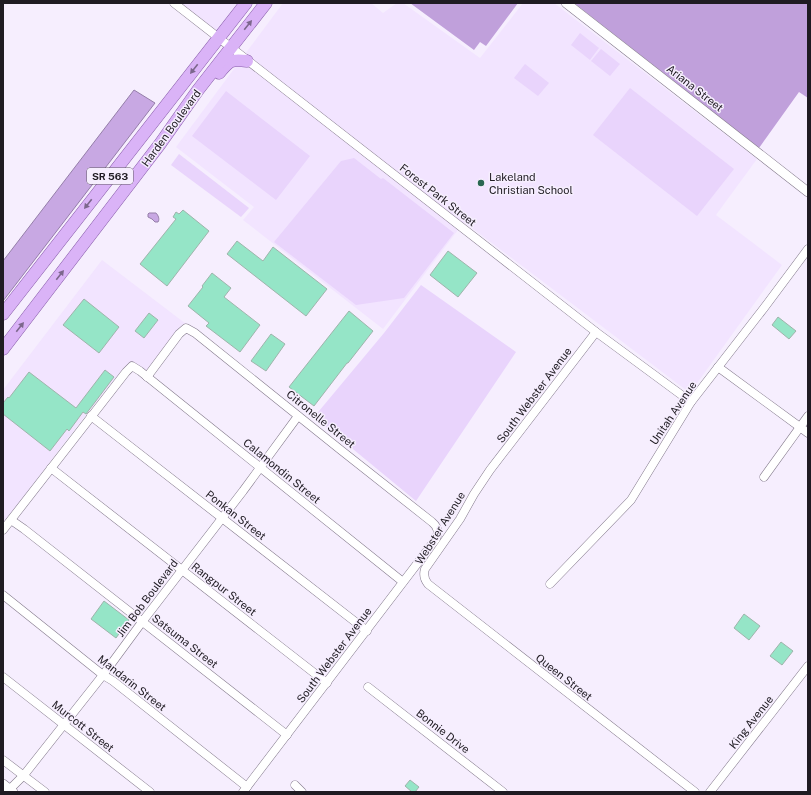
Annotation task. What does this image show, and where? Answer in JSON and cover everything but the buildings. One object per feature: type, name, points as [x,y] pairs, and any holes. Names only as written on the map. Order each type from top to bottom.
[{"type":"main road","name":"Harden Boulevard","points":[[3,314],[246,3]]},
{"type":"main road","name":"Harden Boulevard","points":[[3,349],[155,150],[198,90],[266,3]]},
{"type":"main road","points":[[198,90],[216,77],[226,65],[233,60],[247,61]]},
{"type":"street","name":"Forest Park Street","points":[[174,3],[596,332],[691,402]]},
{"type":"street","name":"Ariana Street","points":[[566,3],[808,192]]},
{"type":"street","name":"Unitah Avenue","points":[[550,584],[631,500],[691,402],[808,249]]},
{"type":"street","name":"Citronelle Street","points":[[147,377],[179,334],[188,328],[436,525],[438,530]]},
{"type":"street","name":"South Webster Avenue","points":[[475,491],[515,436],[596,332]]},
{"type":"street","name":"Calamondin Street","points":[[91,416],[132,366],[403,582]]},
{"type":"street","points":[[718,367],[808,434]]},
{"type":"street","points":[[3,530],[91,416]]},
{"type":"street","name":"Ponkan Street","points":[[91,416],[367,631]]},
{"type":"street","name":"Jim Bob Boulevard","points":[[8,789],[24,775],[104,675],[142,622],[298,416]]},
{"type":"street","points":[[764,477],[808,416]]},
{"type":"street","name":"Rangpur Street","points":[[51,468],[327,683]]},
{"type":"street","name":"Webster Avenue","points":[[424,576],[425,570],[457,524],[475,491]]},
{"type":"street","name":"Satsuma Street","points":[[11,520],[287,735]]},
{"type":"street","name":"South Webster Avenue","points":[[245,789],[436,539],[438,530]]},
{"type":"street","name":"Queen Street","points":[[424,576],[424,580],[428,584],[694,792]]},
{"type":"street","name":"Mandarin Street","points":[[3,595],[119,686],[245,789]]},
{"type":"street","name":"King Avenue","points":[[710,792],[808,666]]},
{"type":"street","name":"Murcott Street","points":[[3,677],[150,792]]},
{"type":"street","name":"Bonnie Drive","points":[[368,687],[503,792]]},
{"type":"street","points":[[3,760],[46,792]]},
{"type":"street","points":[[295,785],[302,792]]},
{"type":"shaded area","points":[[181,3],[237,3],[218,32]]},
{"type":"shaded area","name":"Lakeland Christian School","points":[[283,3],[371,3],[383,13],[397,3],[403,3],[480,58],[523,3],[554,3],[757,159],[716,215],[782,265],[690,393],[464,222],[383,329],[243,220],[254,207],[176,147]]},
{"type":"shaded area","points":[[410,3],[518,3],[486,46],[480,42],[474,50]]},
{"type":"shaded area","points":[[574,3],[808,3],[808,98],[799,92],[759,148]]},
{"type":"shaded area","points":[[580,33],[599,48],[590,60],[571,45]]},
{"type":"shaded area","points":[[601,49],[620,64],[610,76],[591,61]]},
{"type":"shaded area","points":[[525,64],[549,83],[538,96],[514,78]]},
{"type":"shaded area","points":[[630,88],[734,169],[697,216],[593,135]]},
{"type":"shaded area","points":[[134,90],[155,103],[3,301],[3,261]]},
{"type":"shaded area","points":[[226,91],[310,156],[276,200],[192,136]]},
{"type":"shaded area","points":[[179,154],[249,208],[241,217],[171,165]]},
{"type":"shaded area","points":[[354,158],[381,179],[383,178],[454,233],[404,298],[356,305],[274,242],[341,161]]},
{"type":"shaded area","points":[[149,213],[156,213],[159,220],[158,222],[155,222],[148,217]]},
{"type":"shaded area","points":[[102,260],[186,324],[183,324],[176,331],[146,371],[134,362],[129,363],[123,369],[77,426],[3,524],[3,390]]},
{"type":"shaded area","points":[[421,285],[516,352],[416,501],[314,417],[384,333]]},
{"type":"place","name":"Lakeland Christian School","points":[[481,183]]}]
